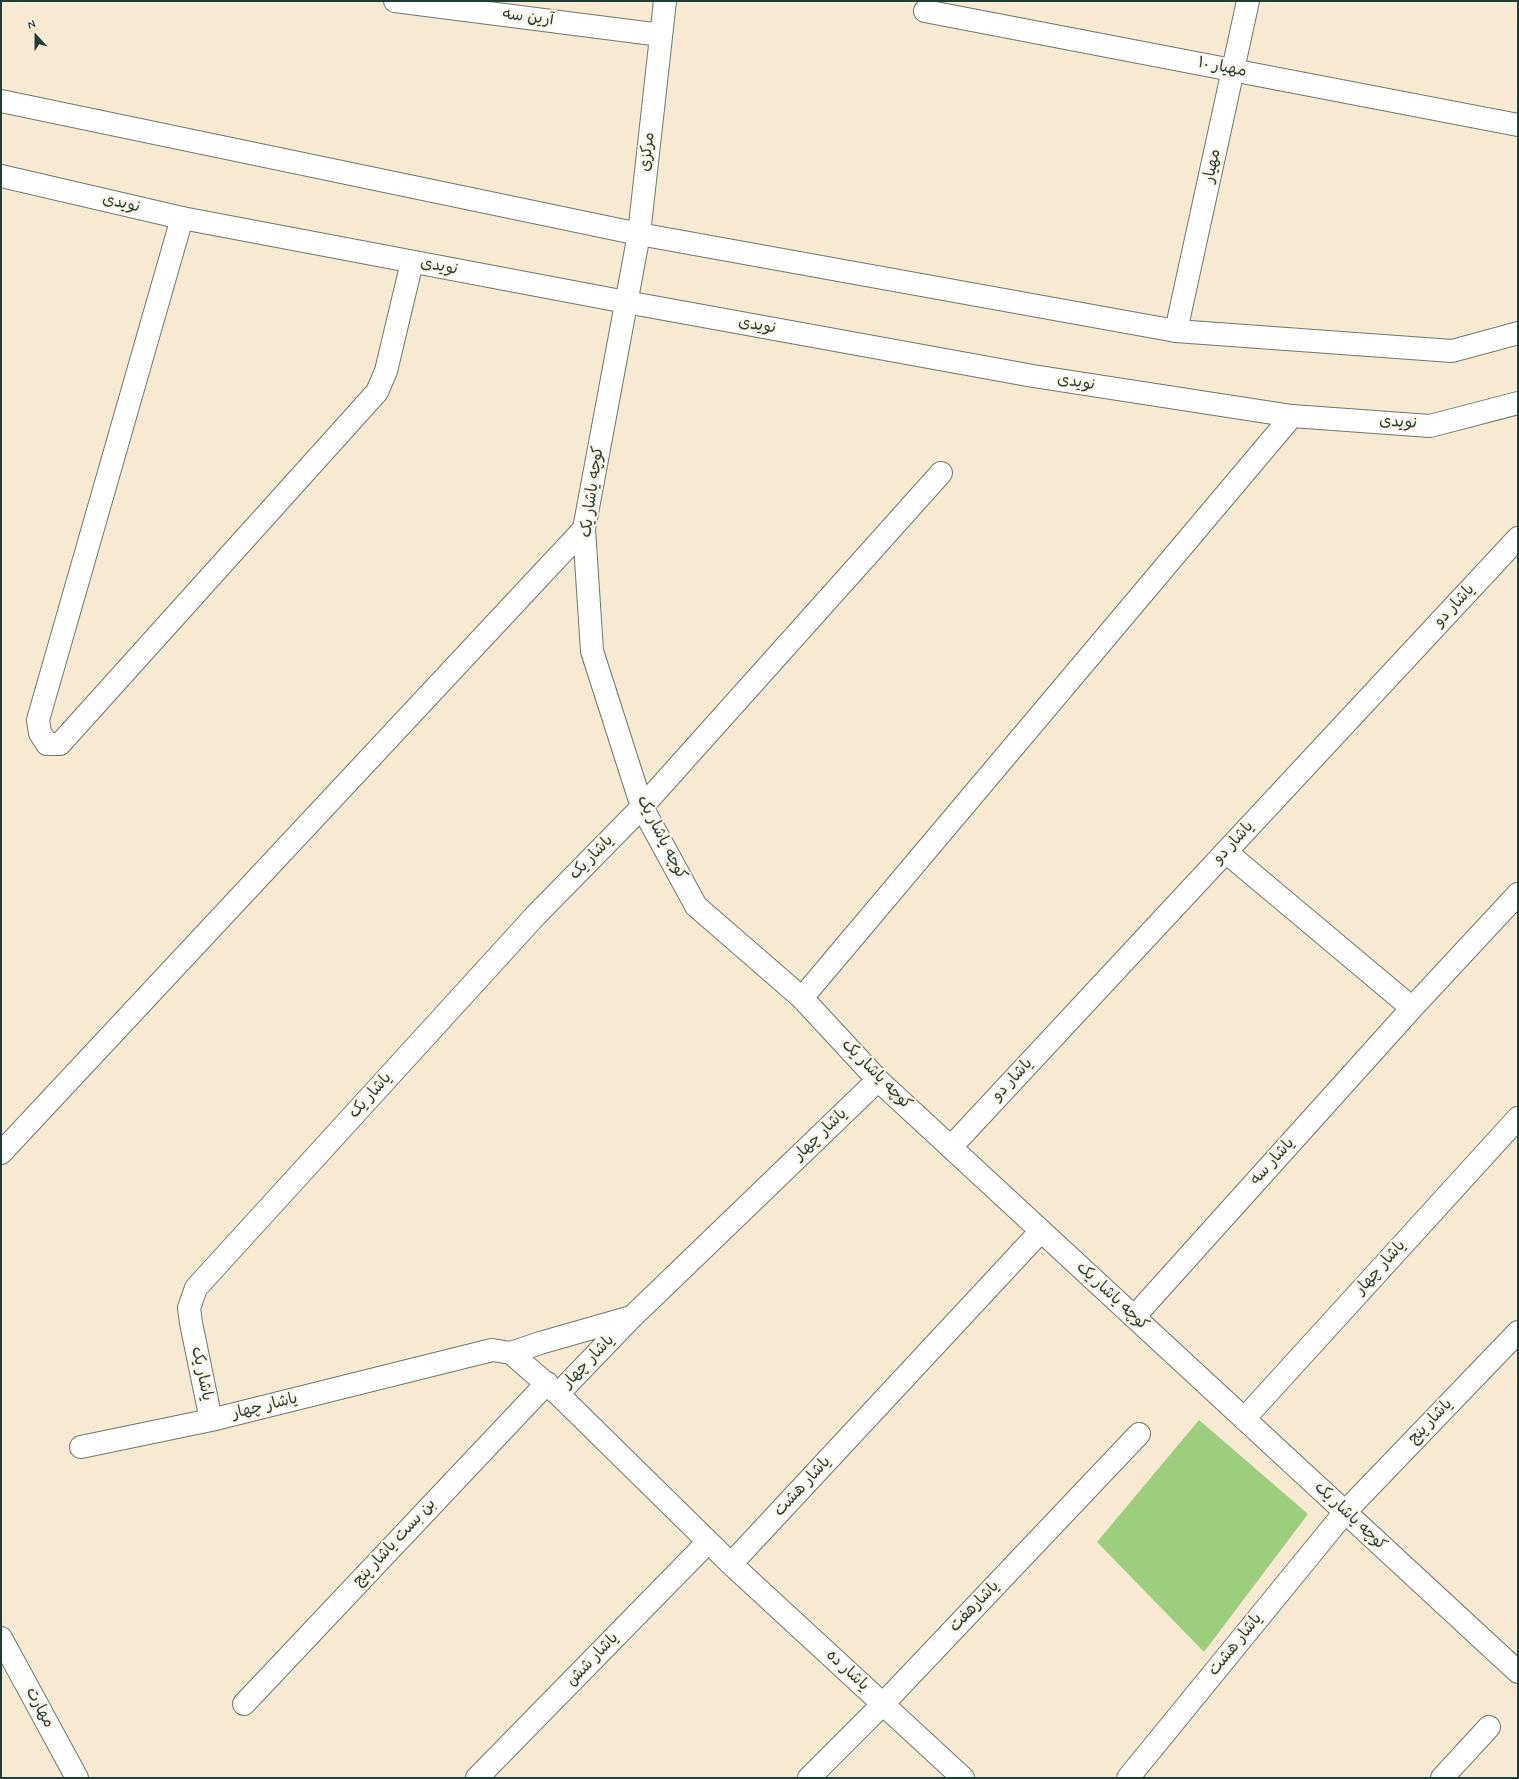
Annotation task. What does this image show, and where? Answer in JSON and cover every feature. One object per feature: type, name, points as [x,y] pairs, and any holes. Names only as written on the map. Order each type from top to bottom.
[{"type":"street","name":"آرین سه","points":[[395,1],[661,35]]},
{"type":"street","name":"مرکزی","points":[[626,302],[639,234],[665,1]]},
{"type":"street","name":"مهیار","points":[[1176,331],[1248,1]]},
{"type":"street","name":"مهیار ۱۰","points":[[925,11],[1518,126]]},
{"type":"street","points":[[1,101],[639,234],[1176,331],[1452,351],[1518,333]]},
{"type":"street","name":"نویدی","points":[[1,176],[182,218],[626,302],[1033,376],[1292,416],[1430,426],[1518,403]]},
{"type":"street","points":[[182,218],[38,720],[40,733],[47,744],[60,744],[377,392],[386,371],[412,262]]},
{"type":"street","name":"کوچه یاشار یک","points":[[626,302],[584,529],[592,651],[642,807],[696,906],[802,998],[878,1080],[1518,1672]]},
{"type":"street","points":[[802,998],[1292,416]]},
{"type":"street","name":"یاشار یک","points":[[211,1420],[189,1308],[196,1288],[536,914],[642,807],[941,473]]},
{"type":"street","points":[[1,1153],[584,529]]},
{"type":"street","name":"یاشار دو","points":[[951,1147],[1518,538]]},
{"type":"street","points":[[1226,852],[1412,1008]]},
{"type":"street","name":"یاشار سه","points":[[1134,1317],[1412,1008],[1518,894]]},
{"type":"street","name":"یاشار چهار","points":[[81,1447],[211,1420],[492,1350],[511,1353],[552,1388],[632,1317],[878,1080]]},
{"type":"street","name":"یاشار چهار","points":[[1244,1419],[1518,1118]]},
{"type":"street","name":"یاشار هشت","points":[[731,1564],[1042,1231]]},
{"type":"street","points":[[511,1353],[632,1317]]},
{"type":"street","name":"یاشار پنج","points":[[1345,1512],[1518,1332]]},
{"type":"street","points":[[552,1388],[731,1564]]},
{"type":"street","name":"بن بست یاشار پنج","points":[[244,1704],[552,1388]]},
{"type":"street","name":"یاشارهفت","points":[[809,1778],[883,1704],[1140,1434]]},
{"type":"street","name":"یاشار هشت","points":[[1128,1778],[1345,1512]]},
{"type":"street","name":"یاشار شش","points":[[478,1778],[708,1542]]},
{"type":"street","name":"یاشار ده","points":[[731,1564],[963,1778]]},
{"type":"street","name":"مهارت","points":[[1,1638],[77,1778]]},
{"type":"street","points":[[1442,1778],[1489,1727]]},
{"type":"green space","points":[[1199,1420],[1308,1514],[1204,1652],[1097,1542]]}]
